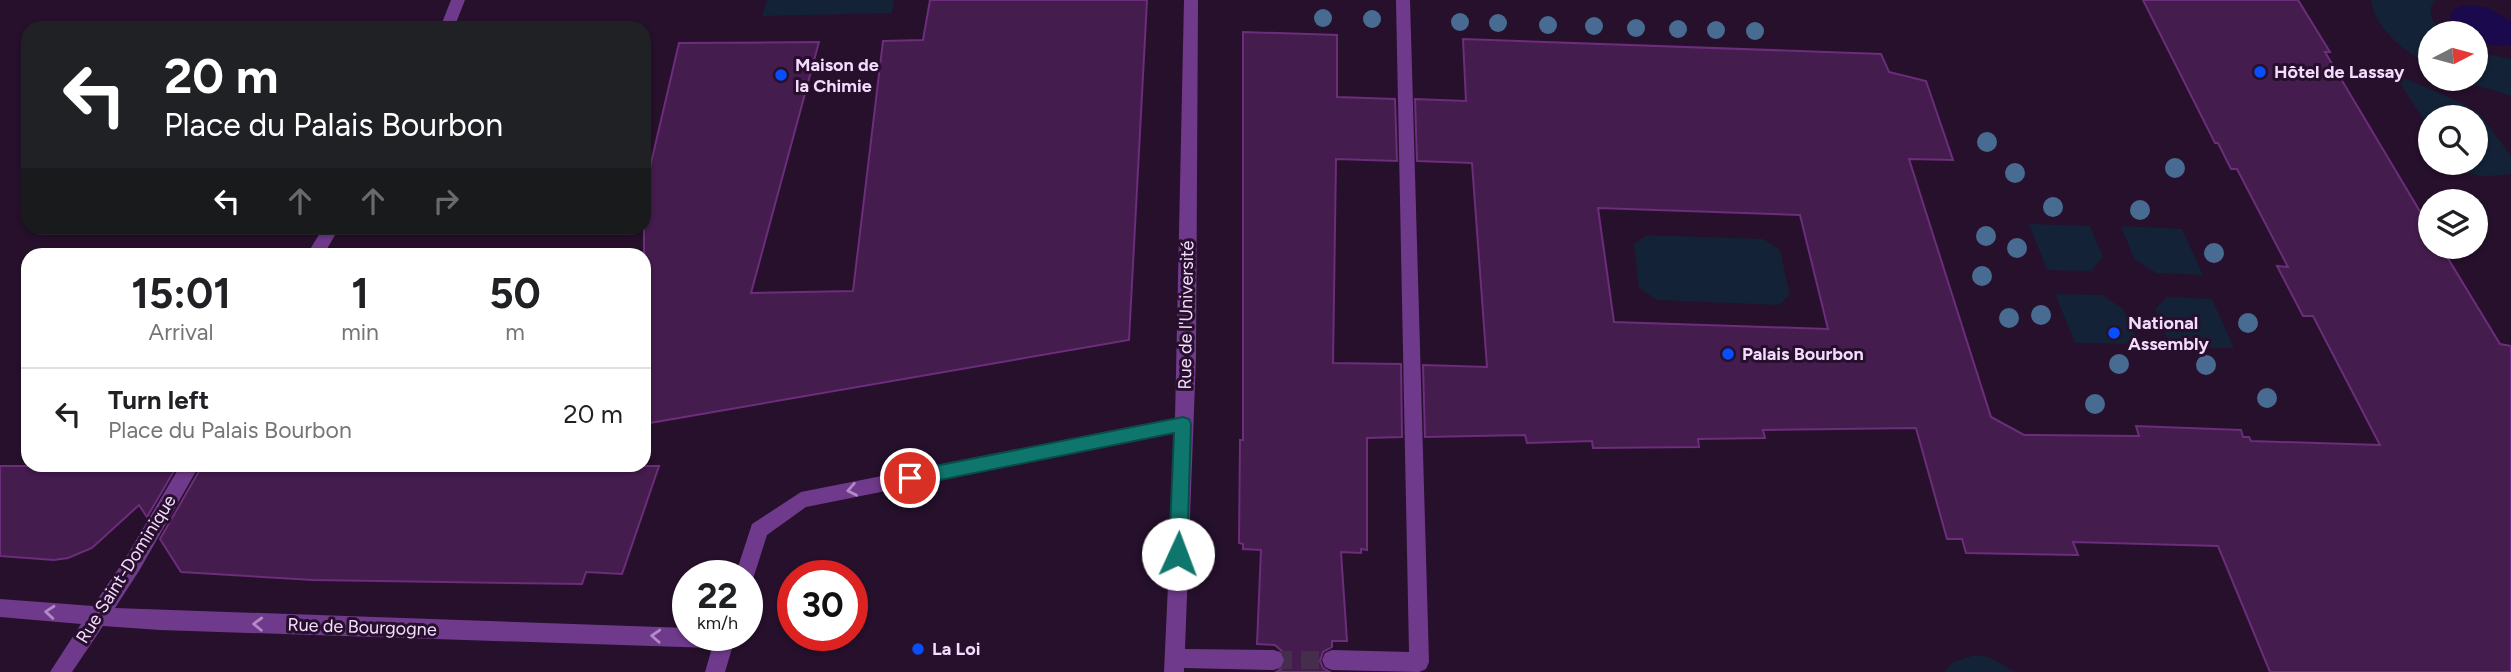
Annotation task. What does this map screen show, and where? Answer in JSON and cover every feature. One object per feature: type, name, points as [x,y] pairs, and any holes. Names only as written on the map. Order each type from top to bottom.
[{"type":"street","points":[[450,21],[458,0]]},
{"type":"street","name":"Rue de l'Université","points":[[1174,665],[1187,357],[1191,0]]},
{"type":"street","points":[[1332,660],[1419,662],[1403,0]]},
{"type":"street","points":[[750,560],[759,530],[801,500],[1183,424]]},
{"type":"street","name":"Rue Saint-Dominique","points":[[60,672],[99,617],[186,472]]},
{"type":"street","name":"Rue de Bourgogne","points":[[0,608],[160,621],[672,635]]},
{"type":"street","points":[[715,672],[721,651]]},
{"type":"street","points":[[1174,665],[1274,660]]},
{"type":"shaded area","points":[[767,0],[894,0],[892,13],[762,16]]},
{"type":"shaded area","points":[[2371,0],[2436,0],[2431,9],[2434,21],[2418,21],[2418,58],[2393,39],[2374,11]]},
{"type":"shaded area","points":[[2467,5],[2488,8],[2511,21],[2511,45],[2488,44],[2488,21],[2452,21],[2453,11]]},
{"type":"shaded area","points":[[2488,54],[2511,59],[2511,96],[2488,89]]},
{"type":"shaded area","points":[[2404,78],[2418,84],[2418,91],[2434,91],[2465,105],[2418,105],[2418,110],[2401,85]]},
{"type":"shaded area","points":[[2488,125],[2511,156],[2511,174],[2480,176],[2476,175],[2488,175]]},
{"type":"shaded area","points":[[2029,224],[2090,226],[2103,257],[2091,271],[2047,270]]},
{"type":"shaded area","points":[[2121,226],[2182,229],[2203,275],[2156,273],[2134,259]]},
{"type":"shaded area","points":[[1647,235],[1763,239],[1780,250],[1790,295],[1779,305],[1657,300],[1639,288],[1634,244]]},
{"type":"shaded area","points":[[2055,294],[2102,295],[2123,309],[2139,344],[2075,343]]},
{"type":"shaded area","points":[[2166,297],[2212,299],[2234,348],[2171,347],[2155,309]]},
{"type":"shaded area","points":[[1975,655],[1989,657],[2015,672],[1944,672],[1951,663]]},
{"type":"building","points":[[930,0],[1147,0],[1129,340],[651,423],[651,248],[644,248],[644,235],[651,235],[651,163],[679,43],[819,42],[751,293],[853,291],[883,41],[923,40]]},
{"type":"building","name":"Palais Bourbon","points":[[2143,0],[2298,0],[2330,52],[2325,52],[2418,208],[2418,259],[2448,259],[2500,344],[2511,346],[2511,672],[2270,672],[2218,546],[2073,542],[2078,555],[1966,553],[1962,539],[1947,539],[1916,428],[1763,430],[1765,438],[1698,439],[1699,447],[1593,448],[1592,441],[1527,443],[1525,435],[1425,437],[1423,365],[1487,367],[1472,163],[1417,161],[1415,99],[1466,101],[1463,39],[1881,54],[1889,72],[1926,81],[1953,160],[1909,159],[1991,417],[2024,435],[2139,436],[2136,426],[2241,430],[2243,437],[2249,437],[2251,441],[2380,445],[2313,316],[2303,316],[2277,266],[2288,267],[2237,169],[2231,169],[2218,143],[2215,143]],"holes":[[[1598,208],[1800,215],[1828,329],[1614,322]]]},
{"type":"building","points":[[1243,32],[1337,35],[1337,97],[1395,99],[1397,161],[1336,159],[1333,363],[1401,364],[1402,437],[1367,438],[1367,550],[1361,549],[1361,553],[1341,552],[1347,641],[1332,641],[1332,647],[1323,652],[1320,661],[1323,668],[1330,672],[1276,672],[1283,668],[1286,661],[1283,652],[1275,645],[1257,644],[1261,550],[1243,549],[1243,544],[1239,543],[1240,440],[1243,440]]},
{"type":"building","points":[[0,466],[21,466],[21,472],[173,472],[147,517],[139,505],[92,548],[68,558],[54,560],[0,556]]},
{"type":"building","points":[[651,466],[659,466],[622,574],[586,572],[582,584],[313,580],[181,572],[160,539],[199,472],[651,472]]},
{"type":"tunnel","points":[[1274,660],[1332,660]]},
{"type":"place","name":"Hôtel de Lassay","points":[[2260,72]]},
{"type":"place","name":"Maison de la Chimie","points":[[781,75]]},
{"type":"place","name":"National Assembly","points":[[2114,333]]},
{"type":"place","name":"Palais Bourbon","points":[[1728,354]]},
{"type":"place","name":"La Loi","points":[[918,649]]},
{"type":"route","points":[[910,478],[1183,424],[1178,554]]}]
